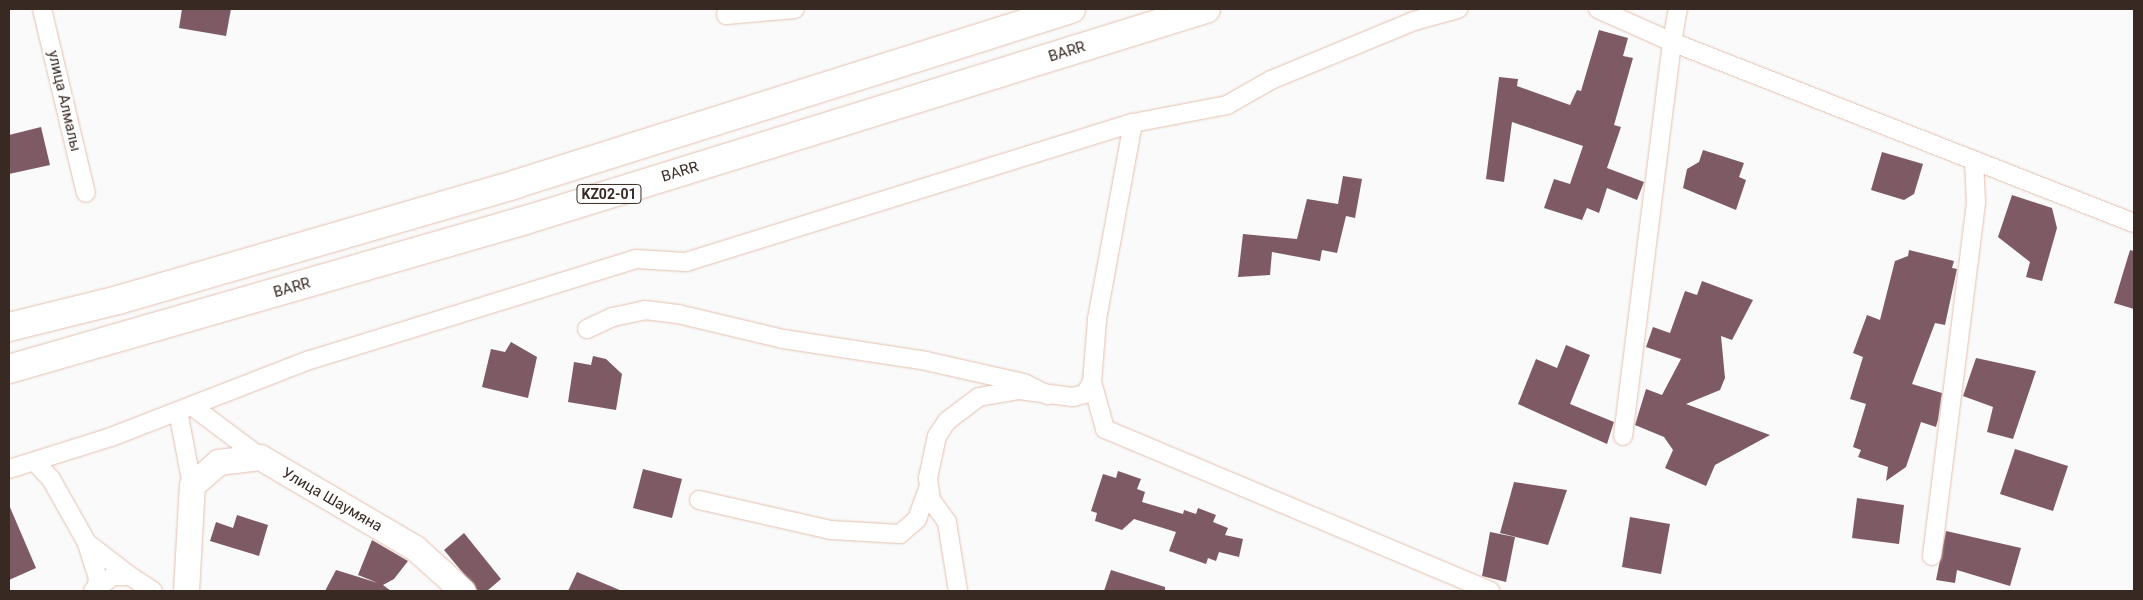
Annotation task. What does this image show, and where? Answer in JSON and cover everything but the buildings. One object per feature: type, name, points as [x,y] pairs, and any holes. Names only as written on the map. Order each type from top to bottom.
[{"type":"highway","name":"KZ02-01","points":[[9,327],[118,300],[516,184],[1071,9]]},
{"type":"highway","name":"BARR","points":[[9,369],[526,220],[1206,9]]},
{"type":"street","name":"улица Алмалы","points":[[42,9],[86,193]]},
{"type":"street","points":[[728,9],[726,15],[795,9]]},
{"type":"street","points":[[9,469],[37,464],[310,360],[636,259],[686,262],[1133,123],[1227,105],[1271,80],[1414,21],[1458,9]]},
{"type":"street","points":[[1598,9],[1672,42],[2134,223]]},
{"type":"street","points":[[1623,436],[1672,42],[1678,9]]},
{"type":"street","points":[[1133,123],[1097,320],[1092,382],[1105,429],[1490,591]]},
{"type":"street","points":[[1932,556],[1976,202],[1974,161]]},
{"type":"street","points":[[587,330],[614,317],[645,310],[678,314],[783,339],[926,361],[1024,383],[1048,395]]},
{"type":"street","points":[[699,500],[831,530],[900,534],[917,519],[929,485],[937,436],[960,410],[998,392],[1048,395],[1085,394],[1092,382]]},
{"type":"street","points":[[185,408],[260,457]]},
{"type":"street","points":[[185,408],[192,485],[186,591]]},
{"type":"street","points":[[192,485],[218,462],[260,457]]},
{"type":"street","name":"Улица Шаумяна","points":[[260,457],[415,548],[463,591]]},
{"type":"street","points":[[37,464],[51,479],[87,543],[98,578],[94,590]]},
{"type":"street","points":[[929,485],[932,500],[947,522],[958,591]]},
{"type":"street","points":[[87,543],[153,591]]},
{"type":"street","points":[[94,590],[113,576],[130,576]]}]
